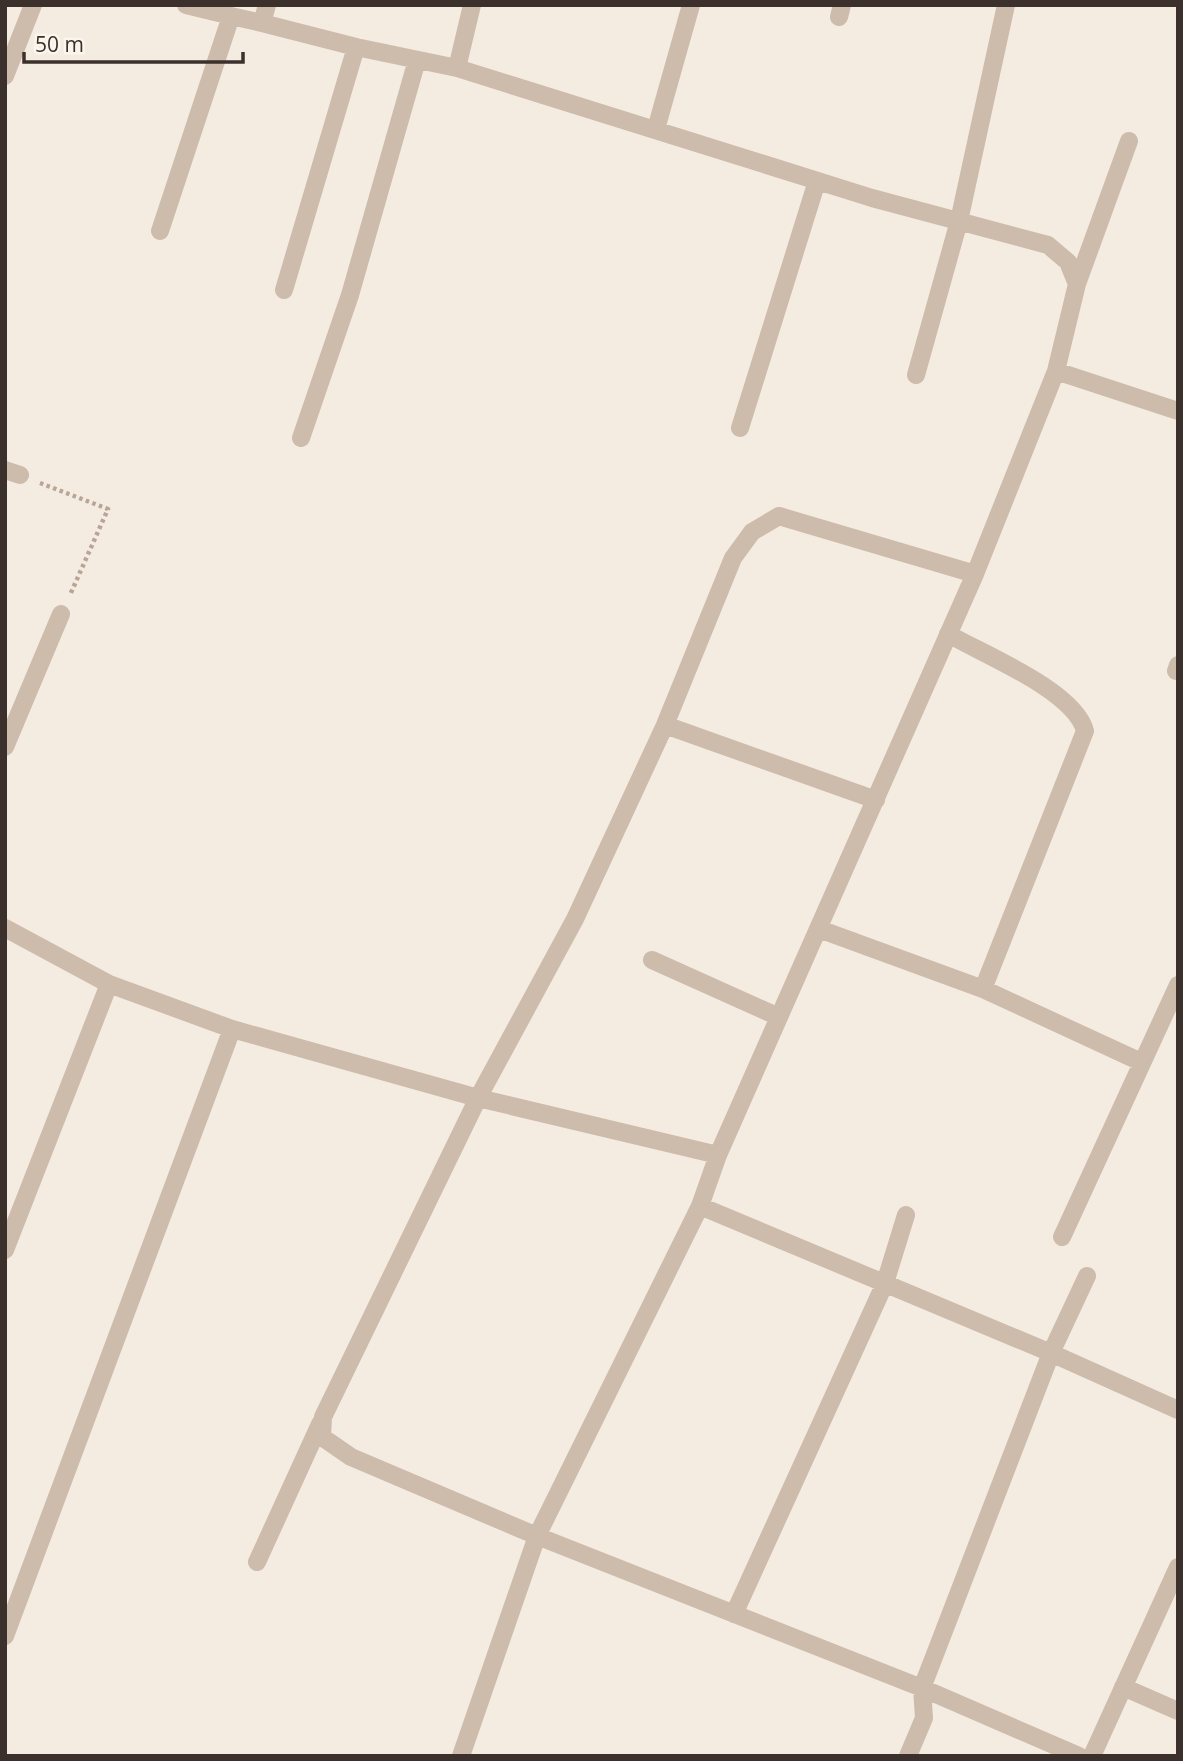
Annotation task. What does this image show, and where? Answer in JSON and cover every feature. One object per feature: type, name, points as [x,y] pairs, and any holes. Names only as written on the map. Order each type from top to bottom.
[{"type":"street","points":[[5,76],[33,5]]},
{"type":"street","points":[[186,5],[356,47],[457,68],[817,181],[1048,245],[1068,262],[1077,284]]},
{"type":"street","points":[[262,23],[267,5]]},
{"type":"street","points":[[457,68],[472,5]]},
{"type":"street","points":[[656,129],[691,5]]},
{"type":"street","points":[[916,374],[959,221],[1006,5]]},
{"type":"street","points":[[160,231],[231,16]]},
{"type":"street","points":[[284,290],[356,47]]},
{"type":"street","points":[[301,438],[350,295],[417,60]]},
{"type":"street","points":[[460,1756],[537,1536],[700,1206],[718,1155],[975,573],[1056,371],[1077,284],[1129,141]]},
{"type":"street","points":[[740,428],[817,181]]},
{"type":"street","points":[[1056,371],[1178,411]]},
{"type":"street","points":[[257,1562],[323,1418],[478,1098],[575,919],[665,725],[733,558],[752,532],[779,516],[975,573]]},
{"type":"street","points":[[5,747],[61,614]]},
{"type":"street","points":[[948,634],[1060,696],[1082,718],[1085,731],[983,989]]},
{"type":"street","points":[[665,725],[876,800]]},
{"type":"street","points":[[5,928],[109,984],[232,1028],[478,1098],[718,1155]]},
{"type":"street","points":[[819,929],[983,989],[1141,1062]]},
{"type":"street","points":[[652,960],[779,1017]]},
{"type":"street","points":[[5,1250],[109,984]]},
{"type":"street","points":[[1062,1237],[1178,985]]},
{"type":"street","points":[[5,1636],[232,1028]]},
{"type":"street","points":[[700,1206],[1051,1353],[1178,1410]]},
{"type":"street","points":[[734,1614],[885,1283],[906,1215]]},
{"type":"street","points":[[908,1756],[924,1718],[922,1688],[1051,1353],[1087,1276]]},
{"type":"street","points":[[323,1418],[322,1437],[351,1457],[537,1536],[922,1688],[1079,1756]]},
{"type":"street","points":[[1092,1756],[1178,1567]]},
{"type":"street","points":[[1123,1687],[1178,1711]]},
{"type":"path","points":[[12,472],[108,509],[61,614]]}]
